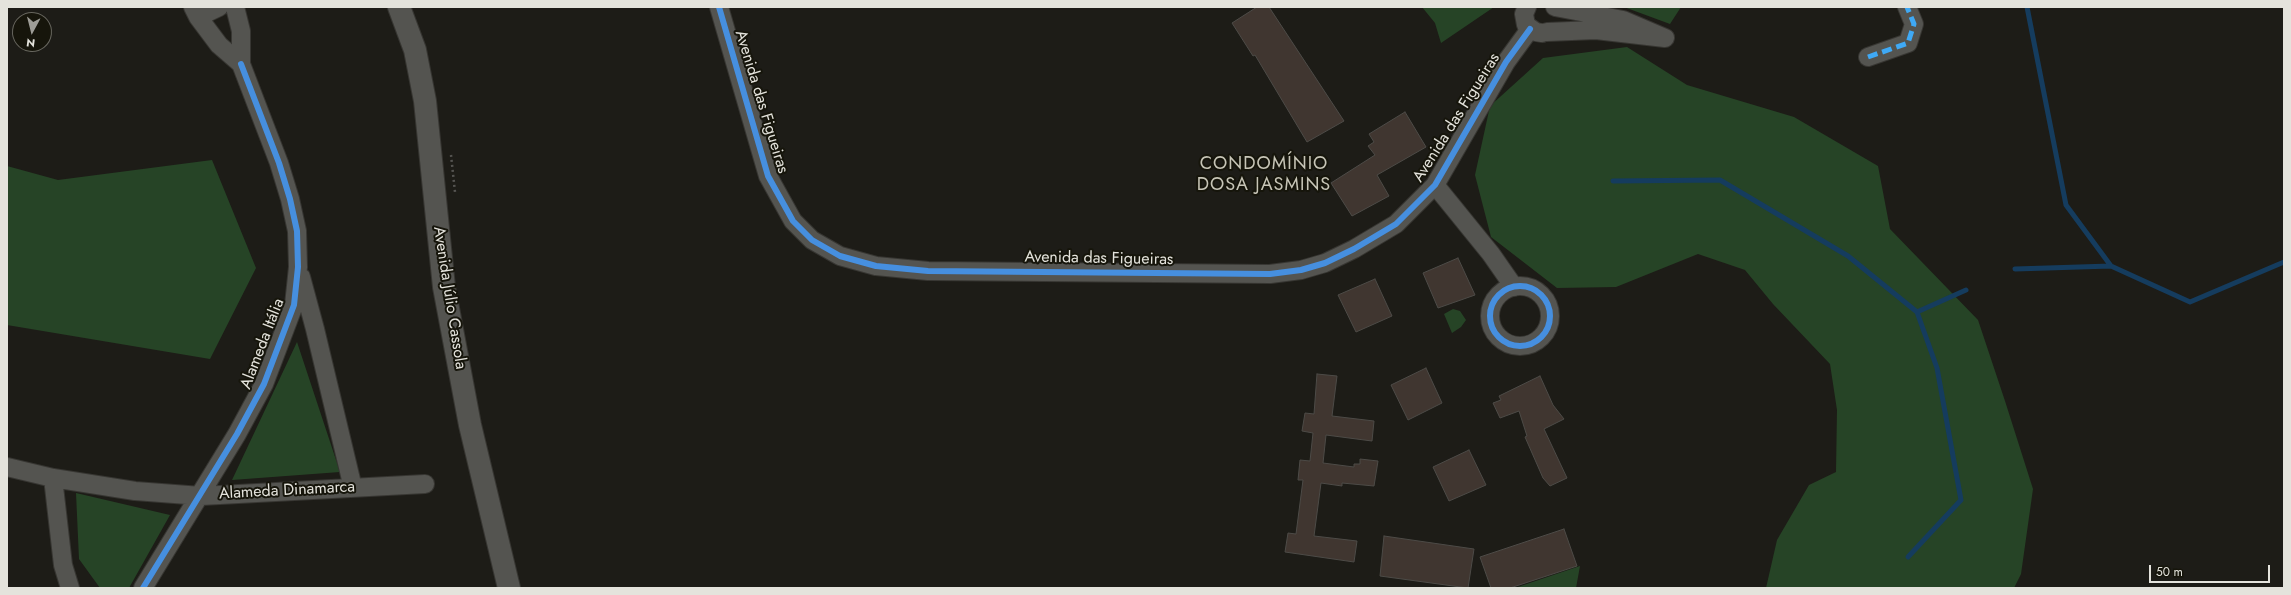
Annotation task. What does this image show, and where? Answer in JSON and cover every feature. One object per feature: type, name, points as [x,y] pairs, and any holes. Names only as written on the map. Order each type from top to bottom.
[{"type":"main road","name":"Avenida Júlio Cassola","points":[[399,7],[415,50],[425,100],[444,287],[470,425],[509,588]]},
{"type":"street","points":[[196,12],[219,7]]},
{"type":"street","name":"Alameda Itália","points":[[143,588],[238,434],[264,384],[294,305],[298,267],[297,231],[290,199],[279,163],[241,64],[241,31],[235,7]]},
{"type":"street","name":"Avenida das Figueiras","points":[[719,7],[768,176],[793,221],[812,240],[840,256],[876,266],[928,271],[1160,272],[1206,275],[1270,274],[1301,270],[1325,263],[1354,249],[1396,224],[1435,185],[1530,18],[1556,24],[1558,12],[1555,7]]},
{"type":"street","points":[[1530,18],[1596,30],[1665,38],[1623,20],[1555,7]]},
{"type":"street","points":[[1868,56],[1908,43],[1914,24],[1907,7]]},
{"type":"street","name":"Alameda Itália","points":[[196,12],[219,45],[241,64]]},
{"type":"street","name":"Avenida das Figueiras","points":[[1435,185],[1491,254],[1514,287]]},
{"type":"street","name":"Alameda Itália","points":[[298,267],[315,329],[353,488]]},
{"type":"street","name":"Alameda Dinamarca","points":[[7,467],[53,478],[135,491],[201,496],[425,484]]},
{"type":"street","points":[[53,478],[63,565],[70,588]]},
{"type":"path","points":[[450,149],[455,196]]},
{"type":"green space","points":[[1422,7],[1494,7],[1441,43],[1435,23]]},
{"type":"green space","points":[[1624,7],[1681,7],[1670,24]]},
{"type":"green space","points":[[1627,47],[1687,85],[1794,117],[1878,166],[1890,229],[1978,320],[2005,401],[2033,489],[2021,574],[2014,588],[1766,588],[1777,540],[1809,485],[1836,472],[1837,410],[1830,364],[1773,304],[1745,270],[1698,254],[1616,287],[1557,288],[1491,237],[1475,175],[1490,106],[1543,58]]},
{"type":"green space","points":[[212,160],[256,268],[210,359],[7,325],[7,166],[58,180]]},
{"type":"green space","points":[[1453,309],[1460,311],[1466,320],[1461,327],[1452,333],[1444,314]]},
{"type":"green space","points":[[297,342],[340,472],[232,480]]},
{"type":"green space","points":[[76,493],[170,515],[129,588],[100,588],[79,559]]},
{"type":"green space","points":[[1580,566],[1576,588],[1515,588]]},
{"type":"building","points":[[1257,7],[1269,7],[1344,121],[1307,142],[1255,55],[1253,56],[1232,23]]},
{"type":"building","points":[[1405,112],[1426,147],[1377,175],[1389,196],[1352,216],[1331,183],[1375,155],[1368,146],[1374,142],[1369,134]]},
{"type":"building","points":[[1458,258],[1475,295],[1438,308],[1423,273]]},
{"type":"building","points":[[1375,279],[1392,316],[1356,332],[1338,295]]},
{"type":"building","points":[[1426,368],[1442,403],[1408,420],[1391,385]]},
{"type":"building","points":[[1317,374],[1337,376],[1332,416],[1374,421],[1372,441],[1326,435],[1323,463],[1354,467],[1354,464],[1360,464],[1360,459],[1378,461],[1374,486],[1342,483],[1342,486],[1321,483],[1314,536],[1357,541],[1354,562],[1285,552],[1288,533],[1296,534],[1303,480],[1298,480],[1300,460],[1310,461],[1313,433],[1302,431],[1305,413],[1314,414]]},
{"type":"building","points":[[1540,376],[1553,405],[1564,419],[1544,429],[1567,478],[1550,486],[1543,478],[1525,437],[1527,436],[1519,411],[1500,418],[1493,403],[1501,400],[1499,396]]},
{"type":"building","points":[[1469,450],[1486,485],[1449,501],[1433,467]]},
{"type":"building","points":[[1564,529],[1577,566],[1510,588],[1491,588],[1480,557]]},
{"type":"building","points":[[1384,536],[1474,549],[1468,588],[1380,576]]},
{"type":"waterway","points":[[2027,7],[2066,205],[2111,266]]},
{"type":"waterway","points":[[1613,181],[1720,180],[1848,256],[1917,312],[1937,368],[1961,500],[1908,557]]},
{"type":"waterway","points":[[2015,269],[2111,266],[2190,302],[2284,262]]},
{"type":"waterway","points":[[1917,312],[1966,290]]},
{"type":"marked path","points":[[1868,57],[1908,43],[1914,24],[1907,7]]},
{"type":"cycle path","points":[[719,7],[768,176],[793,221],[812,240],[840,256],[876,266],[928,271],[1270,274],[1301,270],[1325,263],[1354,249],[1396,224],[1435,185],[1506,62],[1530,29]]},
{"type":"cycle path","points":[[143,588],[237,434],[264,384],[294,305],[298,267],[297,231],[290,199],[279,163],[241,64]]},
{"type":"cycle path","points":[[1520,286],[1536,291],[1541,295],[1545,300],[1550,316],[1545,332],[1541,337],[1536,341],[1520,346],[1504,341],[1499,337],[1495,332],[1490,316],[1495,300],[1499,295],[1504,291],[1520,286]]},
{"type":"district","name":"CONDOMÍNIO DOSA JASMINS","points":[[1264,175]]}]
